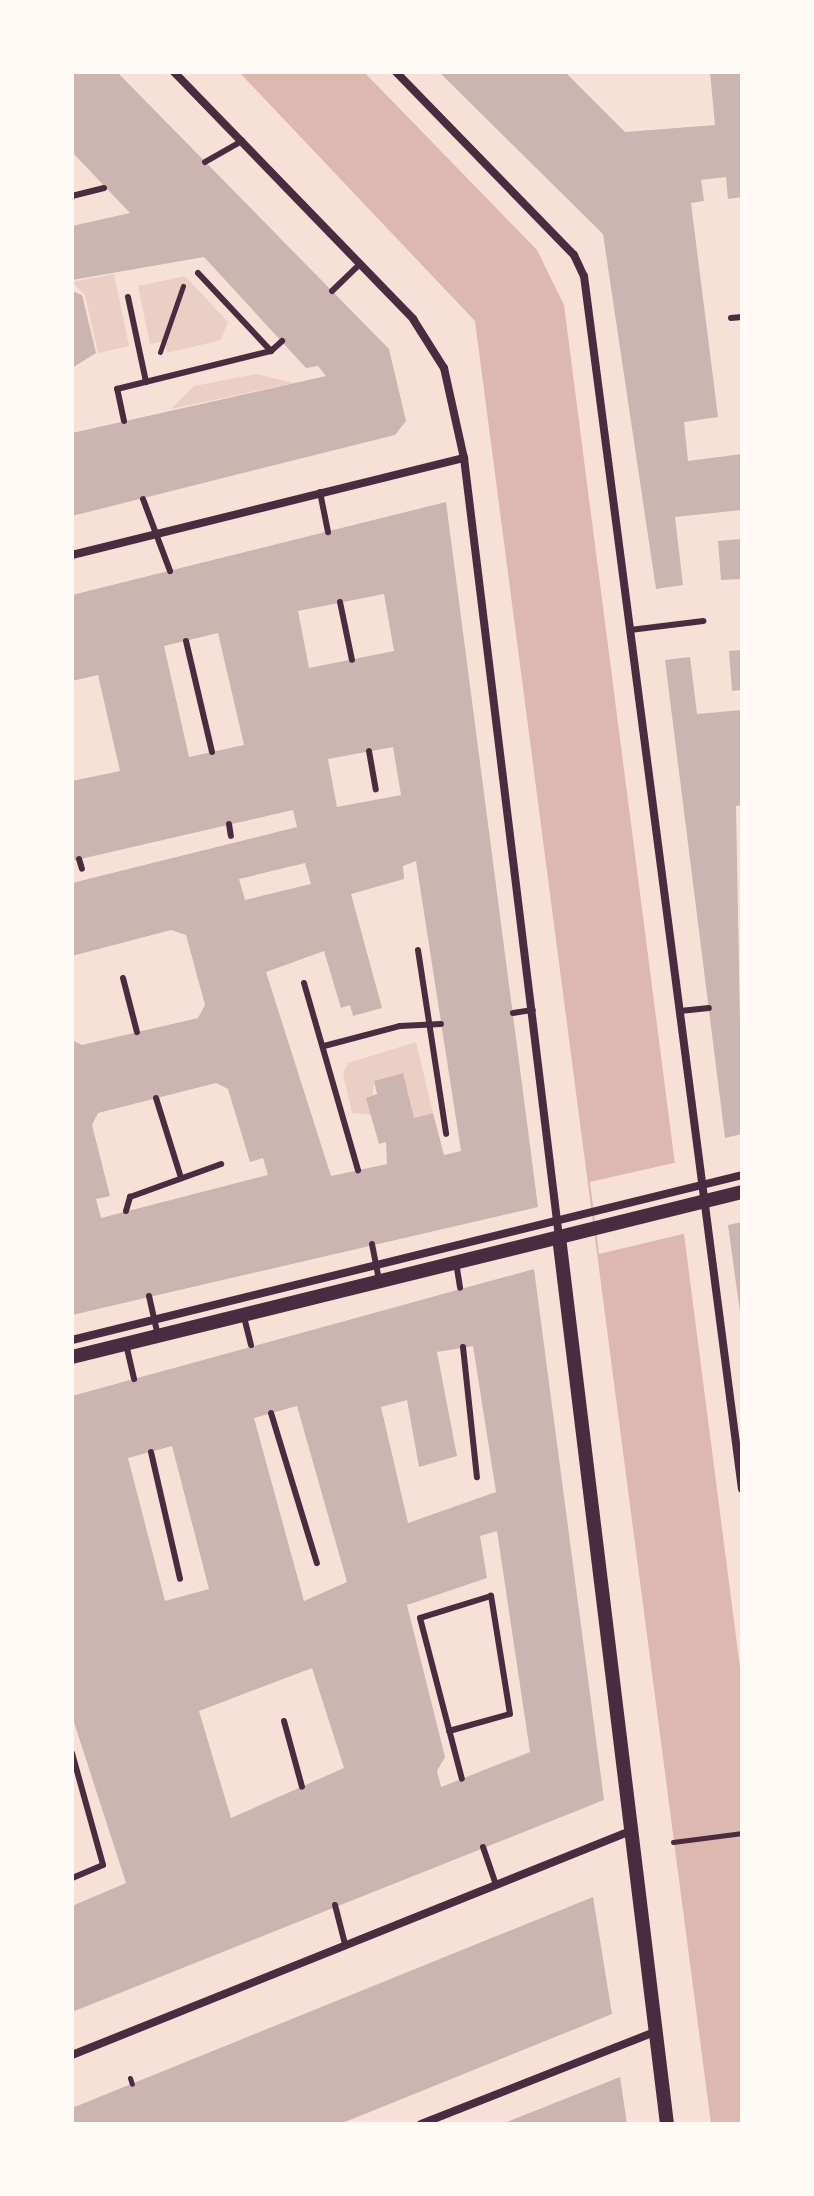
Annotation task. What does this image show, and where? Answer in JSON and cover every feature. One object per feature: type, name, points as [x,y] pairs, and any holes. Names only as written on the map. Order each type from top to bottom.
[{"type":"street","points":[[174,72],[431,341],[464,458],[535,1010],[628,1832],[667,2124]]},
{"type":"street","points":[[396,72],[574,255],[584,276],[742,1489]]},
{"type":"street","points":[[72,555],[464,458]]},
{"type":"street","points":[[72,1340],[742,1175]]},
{"type":"street","points":[[72,1357],[742,1192]]},
{"type":"street","points":[[72,2055],[628,1832]]},
{"type":"street","points":[[421,2124],[654,2032]]},
{"type":"lane","points":[[205,162],[242,141]]},
{"type":"lane","points":[[72,196],[104,188]]},
{"type":"lane","points":[[332,291],[360,264]]},
{"type":"lane","points":[[198,273],[271,351]]},
{"type":"lane","points":[[128,297],[146,382]]},
{"type":"lane","points":[[731,318],[742,317]]},
{"type":"lane","points":[[124,421],[117,389],[271,351],[282,341]]},
{"type":"lane","points":[[320,492],[328,532]]},
{"type":"lane","points":[[143,499],[170,571]]},
{"type":"lane","points":[[340,602],[352,660]]},
{"type":"lane","points":[[630,630],[703,621]]},
{"type":"lane","points":[[186,641],[212,752]]},
{"type":"lane","points":[[369,751],[376,789]]},
{"type":"lane","points":[[229,824],[231,836]]},
{"type":"lane","points":[[79,859],[82,869]]},
{"type":"lane","points":[[418,950],[446,1134]]},
{"type":"lane","points":[[123,978],[137,1032]]},
{"type":"lane","points":[[304,983],[358,1170]]},
{"type":"lane","points":[[680,1011],[709,1008]]},
{"type":"lane","points":[[513,1013],[535,1010]]},
{"type":"lane","points":[[324,1046],[441,1024]]},
{"type":"lane","points":[[156,1098],[181,1178]]},
{"type":"lane","points":[[126,1211],[130,1197],[221,1164]]},
{"type":"lane","points":[[372,1244],[380,1283]]},
{"type":"lane","points":[[456,1262],[460,1288]]},
{"type":"lane","points":[[149,1296],[158,1336]]},
{"type":"lane","points":[[243,1315],[251,1345]]},
{"type":"lane","points":[[126,1344],[134,1379]]},
{"type":"lane","points":[[463,1347],[477,1477]]},
{"type":"lane","points":[[271,1413],[317,1563]]},
{"type":"lane","points":[[151,1452],[180,1579]]},
{"type":"lane","points":[[449,1731],[510,1714],[491,1596],[420,1618],[449,1731],[462,1779]]},
{"type":"lane","points":[[284,1721],[302,1787]]},
{"type":"lane","points":[[72,1753],[103,1865],[72,1878]]},
{"type":"lane","points":[[483,1847],[496,1884]]},
{"type":"lane","points":[[335,1905],[345,1944]]},
{"type":"path","points":[[146,382],[185,276],[198,273]]},
{"type":"path","points":[[673,1842],[742,1833]]},
{"type":"shaded area","points":[[239,72],[364,72],[537,250],[564,305],[742,1683],[742,2124],[711,2124],[475,321]]},
{"type":"shaded area","points":[[114,274],[129,346],[98,353],[85,295],[72,282]]},
{"type":"shaded area","points":[[185,276],[228,322],[221,340],[167,353],[165,341],[150,344],[138,286]]},
{"type":"shaded area","points":[[256,374],[294,383],[171,409],[194,386]]},
{"type":"shaded area","points":[[416,1042],[433,1113],[414,1118],[402,1073],[374,1081],[371,1115],[352,1113],[343,1074],[348,1063]]},
{"type":"pier","points":[[678,1162],[687,1233],[599,1254],[590,1182]]},
{"type":"building","points":[[72,72],[117,72],[389,349],[406,421],[395,435],[72,516],[72,433],[326,376],[318,366],[306,368],[204,257],[72,280],[72,226],[130,213],[72,152]]},
{"type":"building","points":[[439,72],[565,72],[625,132],[715,125],[710,72],[742,72],[742,197],[728,199],[726,177],[701,180],[704,201],[691,203],[718,417],[684,422],[688,461],[742,454],[742,510],[675,517],[683,585],[656,589],[603,234]]},
{"type":"building","points":[[72,291],[82,295],[96,353],[72,368]]},
{"type":"building","points":[[446,502],[538,1207],[72,1315],[72,1040],[82,1045],[198,1018],[205,1005],[186,935],[171,930],[72,956],[72,883],[297,827],[293,810],[72,861],[72,781],[120,771],[98,675],[72,681],[72,595]],"holes":[[[384,594],[394,651],[309,668],[298,611]],[[218,633],[244,745],[189,757],[164,646]],[[393,747],[401,795],[337,807],[328,759]],[[416,861],[461,1151],[444,1155],[433,1113],[414,1118],[403,1073],[374,1081],[377,1094],[366,1098],[379,1144],[386,1142],[387,1164],[331,1176],[266,972],[324,951],[341,1008],[350,1005],[353,1016],[382,1008],[351,894],[404,879],[403,866]],[[305,863],[311,884],[245,900],[239,879]],[[216,1083],[228,1089],[250,1162],[263,1158],[268,1175],[101,1218],[96,1199],[110,1196],[92,1125],[98,1113]]]},
{"type":"building","points":[[742,539],[742,579],[721,580],[718,541]]},
{"type":"building","points":[[742,650],[742,690],[732,691],[729,651]]},
{"type":"building","points":[[690,657],[697,714],[742,710],[742,805],[736,806],[742,1134],[725,1138],[665,660]]},
{"type":"building","points":[[742,1222],[742,1311],[740,1312],[728,1225]]},
{"type":"building","points":[[534,1269],[604,1800],[72,2012],[72,1906],[126,1883],[72,1716],[72,1396]],"holes":[[[473,1346],[496,1492],[408,1523],[381,1407],[407,1400],[419,1467],[457,1456],[437,1352]],[[297,1406],[347,1582],[304,1601],[254,1418]],[[172,1446],[209,1589],[165,1601],[128,1458]],[[497,1531],[530,1752],[441,1787],[437,1771],[445,1757],[407,1605],[487,1578],[480,1536]],[[312,1668],[344,1768],[231,1818],[199,1711]]]},
{"type":"building","points":[[593,1897],[612,2014],[340,2124],[72,2124],[72,2108]]},
{"type":"building","points":[[620,2077],[627,2124],[502,2124]]}]
